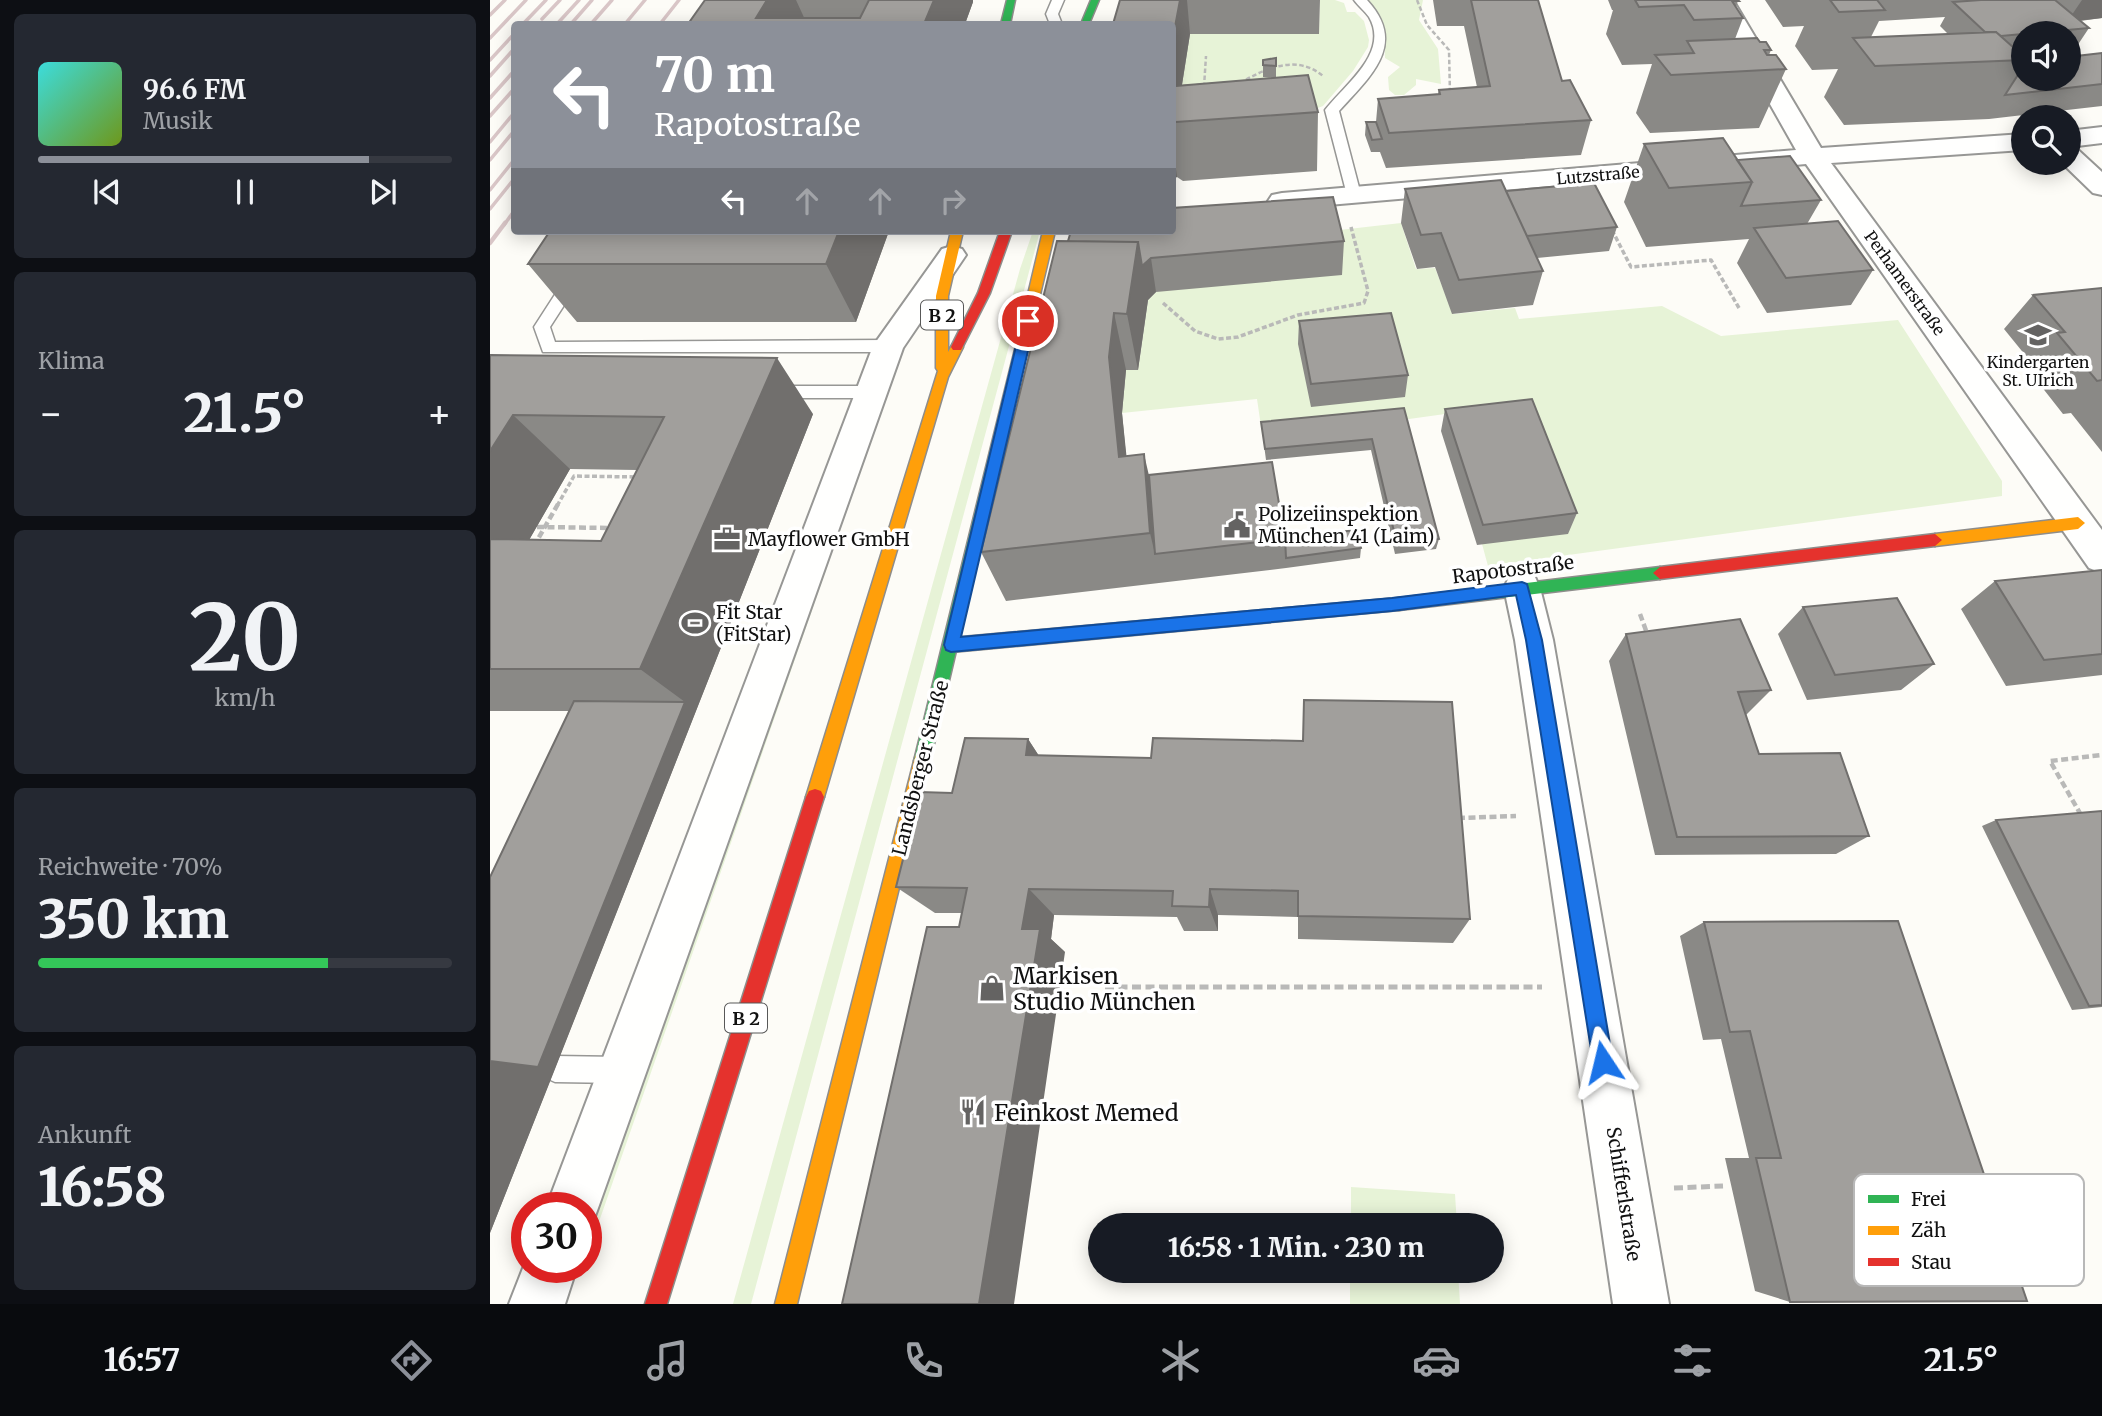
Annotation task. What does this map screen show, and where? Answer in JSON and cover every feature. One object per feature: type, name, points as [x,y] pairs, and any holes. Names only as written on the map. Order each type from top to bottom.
[{"type":"street","points":[[1006,21],[1011,0]]},
{"type":"street","points":[[1086,21],[1095,0]]},
{"type":"street","name":"Perhamerstraße","points":[[1722,0],[1814,156],[2102,558]]},
{"type":"street","points":[[2081,137],[2102,135]]},
{"type":"street","name":"Lutzstraße","points":[[1251,204],[1814,156],[2011,143]]},
{"type":"street","points":[[2081,167],[2102,187]]},
{"type":"street","name":"B 2","points":[[656,1304],[836,731],[942,377],[984,293],[1005,235]]},
{"type":"street","name":"Landsberger Straße","points":[[786,1304],[951,645],[1048,235]]},
{"type":"street","points":[[578,1192],[620,1070],[888,346],[955,243]]},
{"type":"street","name":"B 2","points":[[942,377],[942,296],[955,243]]},
{"type":"street","name":"Rapotostraße","points":[[951,645],[1392,605],[2078,523]]},
{"type":"street","name":"Schifferlstraße","points":[[1522,588],[1534,640],[1641,1304]]},
{"type":"street","points":[[537,1304],[544,1283]]},
{"type":"lane","points":[[1055,21],[1052,14],[1058,0]]},
{"type":"lane","points":[[1349,196],[1332,110],[1374,62],[1382,44],[1380,26],[1373,13],[1360,0]]},
{"type":"lane","points":[[601,235],[542,327],[550,348],[888,346]]},
{"type":"lane","points":[[756,392],[871,392]]},
{"type":"lane","points":[[555,1069],[620,1070]]},
{"type":"path","points":[[1417,0],[1427,25],[1449,50],[1450,96]]},
{"type":"path","points":[[1203,89],[1206,56]]},
{"type":"path","points":[[1233,87],[1283,64],[1304,63],[1321,76],[1359,79]]},
{"type":"path","points":[[1249,78],[1259,79]]},
{"type":"path","points":[[1163,303],[1180,314],[1189,327],[1204,336],[1229,340],[1250,336],[1289,318],[1342,310],[1364,303],[1368,290],[1349,196]]},
{"type":"path","points":[[1608,223],[1631,267],[1711,260],[1739,308]]},
{"type":"path","points":[[574,476],[701,478],[651,583],[514,581],[544,527],[574,476]]},
{"type":"path","points":[[537,527],[624,528]]},
{"type":"path","points":[[663,528],[684,528]]},
{"type":"path","points":[[1639,610],[1651,646]]},
{"type":"path","points":[[2081,815],[2050,761],[2102,755]]},
{"type":"path","points":[[1456,818],[1519,816]]},
{"type":"path","points":[[1105,987],[1590,986]]},
{"type":"green space","points":[[1320,0],[1344,3],[1347,12],[1355,12],[1364,21],[1369,40],[1368,47],[1353,71],[1323,106],[1297,116],[1179,102],[1190,34],[1319,34]]},
{"type":"green space","points":[[1368,0],[1423,0],[1419,20],[1438,49],[1441,84],[1416,79],[1416,85],[1404,95],[1395,95],[1389,90],[1388,77],[1400,67],[1385,58],[1384,24]]},
{"type":"green space","points":[[1401,223],[1416,269],[1435,268],[1453,314],[1515,308],[1519,319],[1662,306],[1721,336],[1898,320],[2002,481],[2002,496],[1488,566],[1482,544],[1488,408],[1402,420],[1262,433],[1257,399],[1122,413],[1126,370],[1138,370],[1148,300],[1156,292],[1331,231]]},
{"type":"green space","points":[[1032,235],[1039,235],[751,1304],[733,1304]]},
{"type":"green space","points":[[852,464],[863,464],[602,1213],[602,1192],[592,1192]]},
{"type":"green space","points":[[1351,1187],[1455,1194],[1456,1213],[1351,1213]]},
{"type":"green space","points":[[1350,1283],[1459,1283],[1460,1304],[1350,1304]]},
{"type":"building","points":[[705,0],[767,0],[756,18],[860,18],[869,0],[934,0],[925,21],[690,21]]},
{"type":"building","points":[[1120,0],[1180,0],[1176,22],[1114,21]]},
{"type":"building","points":[[1471,0],[1538,0],[1562,81],[1570,80],[1591,120],[1389,133],[1378,99],[1440,94],[1439,90],[1490,86]]},
{"type":"building","points":[[1635,0],[1738,0],[1732,1],[1743,18],[1694,20],[1684,5],[1639,7]]},
{"type":"building","points":[[1830,0],[1877,0],[1885,10],[1839,12]]},
{"type":"building","points":[[2055,0],[2080,21],[2011,21],[2011,35],[2001,36],[1996,32],[1985,32],[1953,2]]},
{"type":"building","points":[[1996,32],[2011,45],[2011,60],[1875,66],[1853,38]]},
{"type":"building","points":[[1757,38],[1760,42],[1766,42],[1771,50],[1764,50],[1767,55],[1776,55],[1786,69],[1671,75],[1655,55],[1694,53],[1687,41]]},
{"type":"building","points":[[2102,53],[2102,84],[2081,86],[2081,55]]},
{"type":"building","points":[[1276,58],[1276,66],[1263,65],[1263,60]]},
{"type":"building","points":[[1308,75],[1318,112],[1176,122],[1176,86]]},
{"type":"building","points":[[2011,86],[2011,91],[2040,91],[2005,95]]},
{"type":"building","points":[[1366,122],[1376,122],[1382,139],[1372,140]]},
{"type":"building","points":[[1723,138],[1752,182],[1669,188],[1644,144]]},
{"type":"building","points":[[1790,156],[1821,200],[1741,206],[1752,182],[1737,160]]},
{"type":"building","points":[[1501,180],[1543,271],[1459,280],[1441,233],[1421,235],[1405,189]]},
{"type":"building","points":[[1594,183],[1617,227],[1527,236],[1506,191]]},
{"type":"building","points":[[1333,197],[1344,241],[1151,258],[1142,266],[1138,242],[1068,241],[1070,235],[1176,235],[1176,208]]},
{"type":"building","points":[[1838,221],[1873,270],[1786,278],[1754,228]]},
{"type":"building","points":[[547,235],[837,235],[826,264],[528,264]]},
{"type":"building","points":[[1057,241],[1138,242],[1127,314],[1114,313],[1109,357],[1119,457],[1144,454],[1150,533],[981,552]]},
{"type":"building","points":[[2102,288],[2102,380],[2097,381],[2057,333],[2065,332],[2033,295]]},
{"type":"building","points":[[1391,313],[1408,375],[1311,384],[1299,321]]},
{"type":"building","points":[[490,355],[777,358],[640,669],[490,669],[490,539],[601,541],[664,417],[513,415],[490,451]]},
{"type":"building","points":[[1532,399],[1577,513],[1483,525],[1445,409]]},
{"type":"building","points":[[1404,408],[1439,539],[1397,544],[1372,439],[1265,449],[1261,422]]},
{"type":"building","points":[[1272,462],[1285,539],[1155,554],[1149,475]]},
{"type":"building","points":[[1357,530],[1361,548],[1286,558],[1285,537]]},
{"type":"building","points":[[2102,570],[2102,654],[2044,660],[1995,581]]},
{"type":"building","points":[[1897,598],[1934,664],[1835,675],[1803,607]]},
{"type":"building","points":[[1740,619],[1771,690],[1738,692],[1759,754],[1840,753],[1869,836],[1677,837],[1626,634]]},
{"type":"building","points":[[1304,700],[1452,702],[1470,919],[1298,916],[1298,891],[1210,889],[1209,907],[1172,906],[1173,891],[1029,889],[1022,929],[1040,929],[979,1304],[842,1304],[927,927],[959,927],[967,888],[896,887],[920,792],[952,793],[965,738],[1028,739],[1026,755],[1151,758],[1153,738],[1303,741]]},
{"type":"building","points":[[574,701],[685,702],[538,1067],[490,1061],[490,877]]},
{"type":"building","points":[[2102,811],[2102,1005],[2089,1006],[1996,820]]},
{"type":"building","points":[[1898,921],[1984,1174],[1854,1174],[1854,1286],[2022,1286],[2027,1301],[1790,1302],[1756,1158],[1781,1158],[1750,1031],[1730,1032],[1704,922]]},
{"type":"railway","points":[[490,15],[505,0]]},
{"type":"railway","points":[[490,38],[526,0]]},
{"type":"railway","points":[[526,21],[546,0]]},
{"type":"railway","points":[[542,19],[560,0]]},
{"type":"railway","points":[[560,21],[579,0]]},
{"type":"railway","points":[[574,21],[592,0]]},
{"type":"railway","points":[[594,21],[612,0]]},
{"type":"railway","points":[[628,21],[645,0]]},
{"type":"railway","points":[[662,21],[679,0]]},
{"type":"railway","points":[[490,60],[511,37]]},
{"type":"railway","points":[[490,76],[511,52]]},
{"type":"railway","points":[[490,98],[511,74]]},
{"type":"railway","points":[[490,116],[511,92]]},
{"type":"railway","points":[[490,142],[511,117]]},
{"type":"railway","points":[[490,160],[511,135]]},
{"type":"railway","points":[[490,190],[511,164]]},
{"type":"railway","points":[[490,209],[511,183]]},
{"type":"railway","points":[[504,225],[511,215]]},
{"type":"railway","points":[[490,243],[505,223]]},
{"type":"traffic: fast","points":[[1006,21],[1011,0]]},
{"type":"traffic: fast","points":[[1086,21],[1095,0]]},
{"type":"traffic: fast","points":[[922,761],[1024,337]]},
{"type":"traffic: fast","points":[[1399,604],[1660,573]]},
{"type":"traffic: slow","points":[[942,368],[942,296],[956,235]]},
{"type":"traffic: slow","points":[[1024,337],[1048,235]]},
{"type":"traffic: slow","points":[[815,797],[942,377],[957,347]]},
{"type":"traffic: slow","points":[[1935,540],[2078,523]]},
{"type":"traffic: slow","points":[[951,645],[1399,604]]},
{"type":"traffic: slow","points":[[786,1304],[922,761]]},
{"type":"traffic: jam","points":[[957,347],[984,293],[1005,235]]},
{"type":"traffic: jam","points":[[1660,573],[1935,540]]},
{"type":"traffic: jam","points":[[656,1304],[815,797]]},
{"type":"place","name":"Kindergarten St. UIrich","points":[[2038,335]]},
{"type":"place","name":"Polizeiinspektion München 41 (Laim)","points":[[1237,525]]},
{"type":"place","name":"Mayflower GmbH","points":[[727,539]]},
{"type":"place","name":"Fit Star (FitStar)","points":[[695,623]]},
{"type":"place","name":"Markisen Studio München","points":[[992,988]]},
{"type":"place","name":"Feinkost Memed","points":[[973,1112]]},
{"type":"route","points":[[1028,321],[951,645],[1392,605],[1522,588],[1534,640],[1603,1062]]}]
